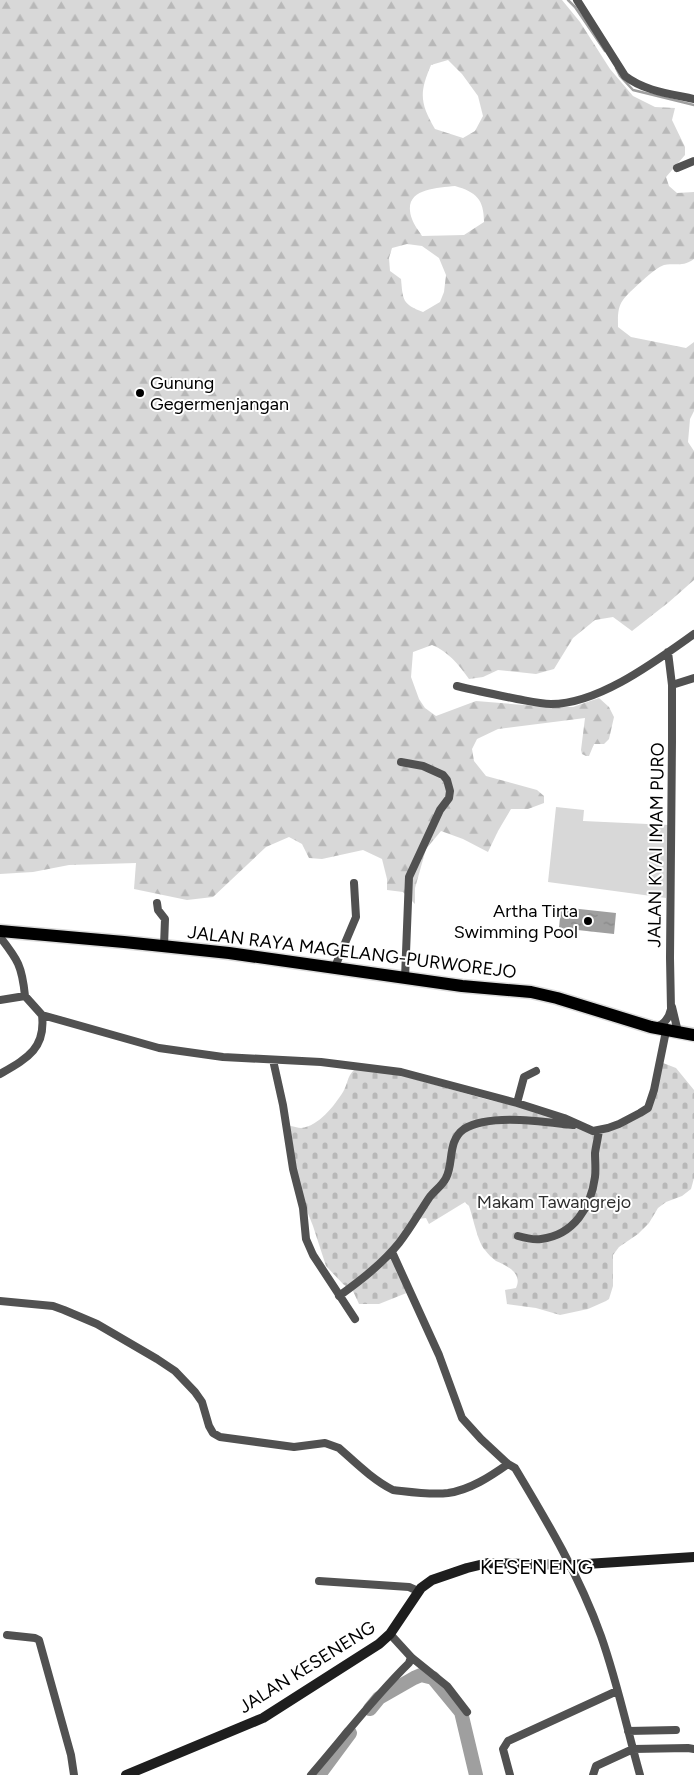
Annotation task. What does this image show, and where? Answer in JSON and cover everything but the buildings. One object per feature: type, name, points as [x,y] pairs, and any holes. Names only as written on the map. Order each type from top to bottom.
[{"type":"main road","name":"JALAN RAYA MAGELANG-PURWOREJO","points":[[0,931],[228,953],[462,986],[531,992],[557,998],[651,1027],[694,1035]]},
{"type":"street","points":[[577,0],[625,76],[634,82],[655,90],[694,99]]},
{"type":"street","points":[[677,168],[694,161]]},
{"type":"street","points":[[457,686],[542,704],[566,702],[602,692],[620,683],[694,634]]},
{"type":"street","name":"JALAN KYAI IMAM PURO","points":[[651,1027],[660,1026],[666,1020],[670,1013],[671,1002],[672,685],[668,652]]},
{"type":"street","points":[[672,685],[694,678]]},
{"type":"street","points":[[401,762],[423,766],[442,775],[447,780],[450,791],[449,798],[440,810],[409,877],[409,910],[404,978]]},
{"type":"street","points":[[334,969],[356,917],[354,883]]},
{"type":"street","points":[[157,903],[158,910],[165,919],[164,946]]},
{"type":"street","points":[[0,937],[19,962],[25,996],[42,1015],[173,1051],[223,1057],[321,1062],[387,1069],[517,1103],[564,1118],[590,1131],[619,1124],[648,1108],[672,1031],[671,1002]]},
{"type":"street","points":[[0,1000],[25,996]]},
{"type":"street","points":[[0,1074],[26,1059],[36,1048],[40,1041],[42,1030],[42,1015]]},
{"type":"street","points":[[273,1060],[283,1105],[292,1169],[303,1208],[306,1238],[314,1255],[355,1319]]},
{"type":"street","points":[[517,1103],[524,1077],[536,1071]]},
{"type":"street","points":[[339,1296],[374,1270],[400,1242],[430,1196],[446,1179],[452,1147],[459,1134],[466,1128],[492,1121],[507,1120],[578,1125]]},
{"type":"street","points":[[518,1236],[532,1239],[548,1238],[568,1230],[580,1217],[588,1203],[595,1177],[595,1152],[599,1130]]},
{"type":"street","points":[[392,1252],[439,1355],[462,1418],[470,1429],[508,1464],[515,1468],[552,1529],[571,1565],[599,1632],[640,1775]]},
{"type":"street","points":[[0,1301],[44,1305],[64,1310],[98,1324],[157,1359],[175,1371],[195,1392],[202,1402],[212,1433],[220,1438],[294,1447],[325,1443],[333,1444],[378,1482],[388,1488],[433,1494],[450,1493],[460,1490],[490,1477],[508,1464]]},
{"type":"street","name":"JALAN KESENENG","points":[[126,1775],[263,1718],[364,1654],[390,1634],[418,1591],[432,1580],[488,1563],[571,1565],[694,1557]]},
{"type":"street","points":[[319,1581],[409,1586],[418,1591]]},
{"type":"street","points":[[390,1634],[411,1657],[447,1686],[467,1712]]},
{"type":"street","points":[[7,1635],[39,1640],[71,1755],[74,1775]]},
{"type":"street","points":[[311,1775],[363,1712],[409,1663],[411,1657]]},
{"type":"street","points":[[510,1775],[503,1749],[506,1742],[617,1691]]},
{"type":"street","points":[[628,1731],[676,1730]]},
{"type":"street","points":[[593,1775],[596,1766],[633,1749],[694,1749]]},
{"type":"green space","points":[[0,0],[562,0],[580,22],[610,69],[633,96],[655,107],[675,108],[672,120],[685,147],[685,155],[666,177],[669,186],[677,193],[694,192],[694,259],[683,264],[664,265],[642,281],[621,303],[618,313],[618,327],[631,337],[686,348],[694,342],[694,411],[690,419],[688,442],[694,451],[694,580],[632,631],[613,617],[595,620],[573,638],[554,669],[536,674],[498,670],[483,677],[469,679],[457,663],[432,645],[413,652],[411,677],[419,699],[425,708],[436,716],[476,701],[548,707],[573,707],[599,698],[609,707],[614,717],[609,739],[604,744],[594,744],[589,756],[582,754],[585,718],[498,729],[477,739],[472,749],[474,761],[486,776],[537,790],[544,796],[544,803],[528,809],[511,809],[488,852],[463,839],[441,831],[426,849],[415,888],[415,904],[403,892],[387,890],[387,879],[382,859],[363,850],[322,859],[309,858],[302,844],[289,837],[266,847],[213,897],[187,900],[134,889],[136,863],[69,865],[33,872],[0,874]],"holes":[[[448,60],[462,74],[478,96],[483,116],[475,131],[463,138],[435,129],[424,105],[424,83],[431,65]],[[455,186],[473,194],[480,202],[484,214],[484,222],[464,235],[422,236],[412,219],[411,201],[415,196],[430,189]],[[407,244],[422,246],[439,258],[446,275],[444,292],[440,302],[423,312],[407,304],[403,297],[401,279],[390,271],[389,258],[392,248]]]},
{"type":"green space","points":[[556,807],[584,810],[583,821],[669,825],[666,898],[548,882]]},
{"type":"green space","name":"Makam Tawangrejo","points":[[663,1063],[676,1068],[694,1090],[694,1178],[691,1189],[682,1196],[666,1202],[658,1208],[649,1223],[638,1234],[619,1247],[613,1255],[613,1286],[609,1299],[606,1301],[588,1309],[560,1315],[536,1308],[507,1304],[505,1290],[516,1288],[518,1283],[516,1274],[495,1260],[482,1247],[469,1206],[465,1202],[429,1224],[426,1218],[418,1219],[399,1246],[395,1255],[409,1292],[379,1304],[359,1304],[353,1291],[343,1284],[326,1266],[313,1226],[292,1173],[289,1126],[301,1128],[320,1119],[331,1109],[356,1068],[389,1072],[489,1100],[531,1109],[577,1127],[602,1129],[651,1106]]},
{"type":"water","name":"Artha Tirta Swimming Pool","points":[[561,907],[616,913],[614,934],[559,928]]},
{"type":"waterway","points":[[568,0],[575,7],[605,51]]},
{"type":"waterway","points":[[616,68],[620,76],[633,90],[694,105]]},
{"type":"waterway","points":[[370,1709],[379,1698],[414,1678],[421,1675],[433,1678],[461,1712],[476,1775]]},
{"type":"waterway","points":[[319,1775],[350,1733]]},
{"type":"place","name":"Gunung Gegermenjangan","points":[[140,393]]},
{"type":"place","name":"Artha Tirta Swimming Pool","points":[[588,921]]},
{"type":"district","name":"KESENENG","points":[[537,1567]]}]
